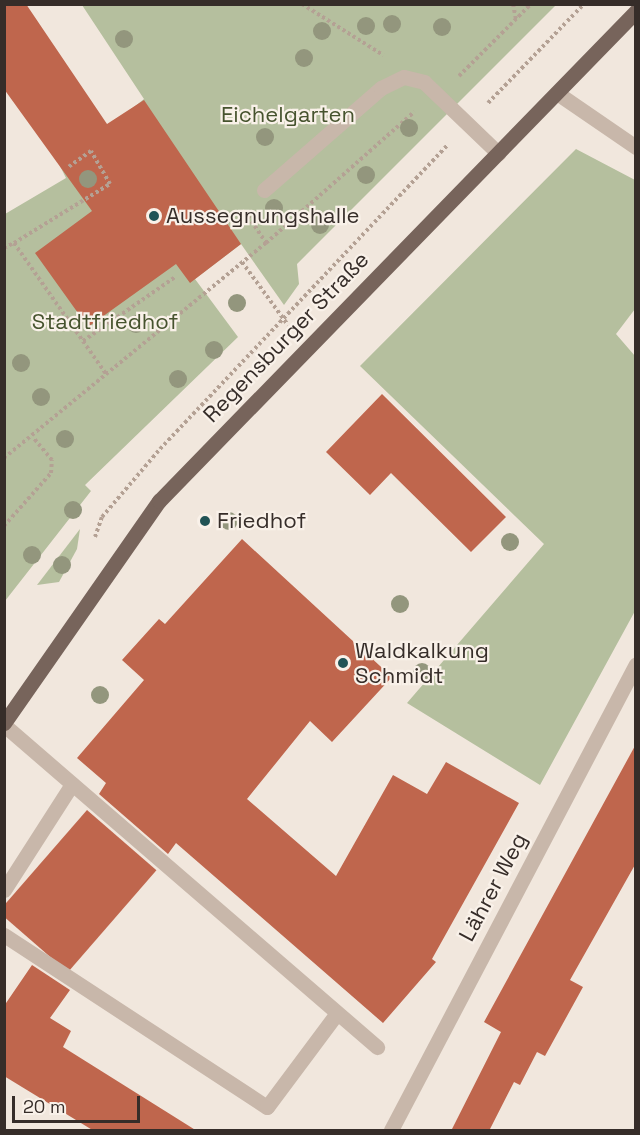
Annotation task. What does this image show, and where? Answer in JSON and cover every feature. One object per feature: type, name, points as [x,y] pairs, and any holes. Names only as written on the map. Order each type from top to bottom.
[{"type":"main road","name":"Regensburger Straße","points":[[4,724],[130,536],[306,349],[636,11]]},
{"type":"street","points":[[264,190],[381,88],[404,76],[423,81],[498,153]]},
{"type":"street","points":[[557,93],[636,147]]},
{"type":"street","name":"Lährer Weg","points":[[391,1131],[636,664]]},
{"type":"street","points":[[4,724],[376,1047]]},
{"type":"street","points":[[4,890],[72,784]]},
{"type":"street","points":[[4,935],[267,1107],[337,1013]]},
{"type":"path","points":[[302,4],[361,39],[404,76]]},
{"type":"path","points":[[513,4],[516,20]]},
{"type":"path","points":[[4,458],[33,437],[242,262],[410,115],[440,96],[531,4]]},
{"type":"path","points":[[4,248],[110,184],[91,151],[68,167]]},
{"type":"path","points":[[14,243],[106,374]]},
{"type":"path","points":[[242,262],[306,349]]},
{"type":"path","points":[[83,341],[175,277]]},
{"type":"path","points":[[4,526],[51,473],[52,460],[33,437]]},
{"type":"green space","points":[[82,5],[556,5],[297,264],[299,284],[284,305],[241,244],[195,279],[238,337],[85,485],[91,491],[5,601],[5,214],[66,178],[60,166],[144,99]]},
{"type":"green space","points":[[576,149],[635,180],[635,309],[616,334],[635,356],[635,611],[540,785],[407,703],[544,544],[360,366]]},
{"type":"green space","points":[[80,529],[77,549],[59,582],[37,585]]},
{"type":"building","name":"Aussegnungshalle","points":[[4,4],[26,4],[107,124],[144,100],[241,244],[190,283],[176,264],[88,327],[35,253],[92,211],[4,89]]},
{"type":"building","points":[[382,394],[506,517],[471,552],[391,473],[370,495],[326,452]]},
{"type":"building","points":[[242,539],[392,677],[332,742],[310,721],[247,799],[336,876],[393,775],[427,794],[446,762],[519,803],[432,959],[436,962],[383,1023],[176,843],[168,854],[99,794],[106,783],[77,758],[144,680],[122,660],[159,619],[165,624]]},
{"type":"building","points":[[636,744],[636,863],[570,980],[583,987],[545,1056],[537,1052],[520,1085],[514,1082],[489,1131],[451,1131],[501,1032],[484,1022]]},
{"type":"building","points":[[87,810],[156,870],[68,972],[4,917],[4,905]]},
{"type":"building","points":[[32,965],[70,990],[50,1018],[71,1031],[63,1047],[197,1131],[94,1131],[4,1076],[4,1006]]},
{"type":"place","name":"Aussegnungshalle","points":[[154,216]]},
{"type":"place","name":"Friedhof","points":[[205,521]]},
{"type":"place","name":"Waldkalkung Schmidt","points":[[343,663]]},
{"type":"park label","name":"Eichelgarten","points":[[288,115]]},
{"type":"park label","name":"Stadtfriedhof","points":[[105,322]]}]
